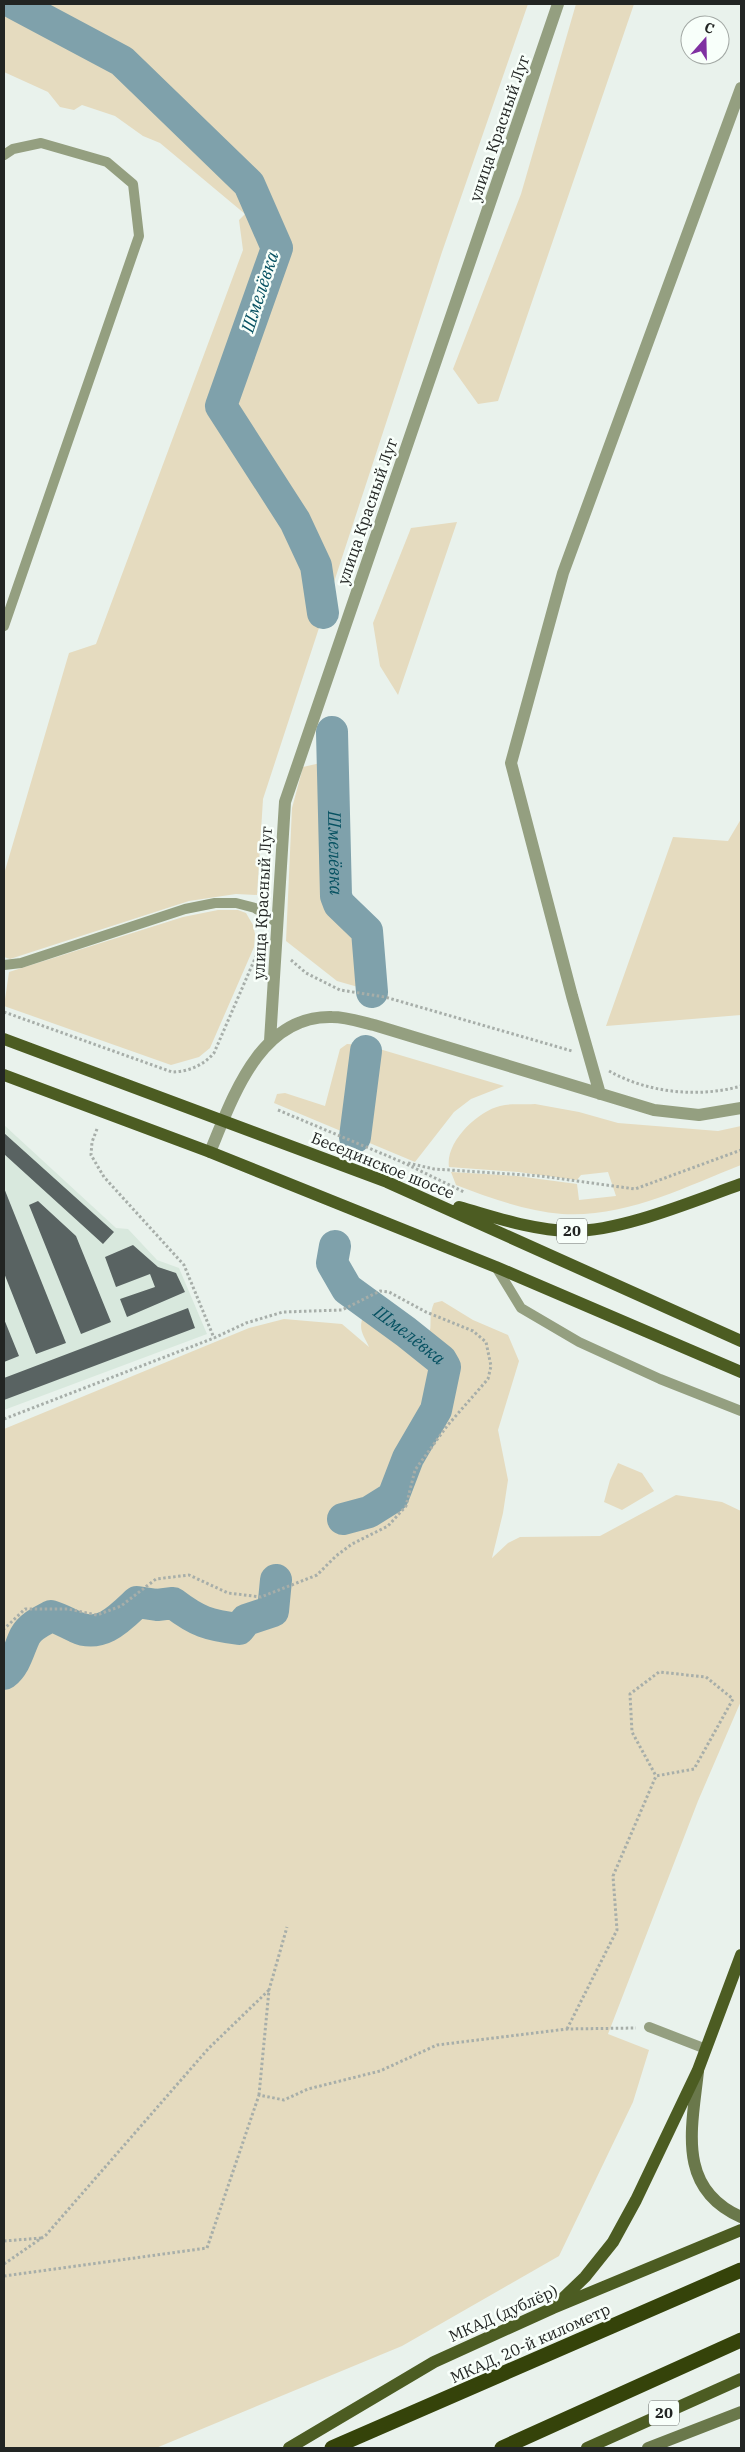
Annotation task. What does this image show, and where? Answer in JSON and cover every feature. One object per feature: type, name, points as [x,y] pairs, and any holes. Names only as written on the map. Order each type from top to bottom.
[{"type":"highway","name":"МКАД, 20-й километр","points":[[332,2448],[741,2270]]},
{"type":"highway","points":[[502,2448],[741,2340]]},
{"type":"main road","name":"Бесединское шоссе","points":[[4,1039],[402,1188],[741,1340]]},
{"type":"main road","points":[[4,1075],[210,1152],[496,1267],[741,1372]]},
{"type":"main road","name":"20","points":[[402,1188],[524,1226],[571,1231],[612,1226],[741,1184]]},
{"type":"main road","points":[[553,2308],[585,2277],[613,2242],[636,2200],[698,2070],[741,1954]]},
{"type":"main road","name":"МКАД (дублёр)","points":[[289,2448],[434,2362],[553,2308],[741,2230]]},
{"type":"main road","name":"20","points":[[587,2448],[741,2379]]},
{"type":"street","name":"улица Красный Луг","points":[[270,1041],[285,802],[558,4]]},
{"type":"street","points":[[600,1094],[511,763],[564,574],[741,88]]},
{"type":"street","points":[[210,1152],[235,1094],[253,1062],[270,1041],[308,1020],[333,1017],[374,1025],[654,1110],[699,1115],[741,1108]]},
{"type":"street","points":[[698,2070],[690,2144],[693,2161],[711,2196],[723,2208],[741,2217]]},
{"type":"street","points":[[648,2448],[741,2412]]},
{"type":"lane","points":[[4,156],[13,149],[41,143],[107,162],[132,184],[139,236],[4,626]]},
{"type":"lane","points":[[4,965],[21,963],[185,909],[215,903],[236,903],[255,908],[276,922]]},
{"type":"lane","points":[[496,1267],[521,1308],[579,1342],[660,1380],[741,1411]]},
{"type":"lane","points":[[649,2028],[706,2048]]},
{"type":"path","points":[[4,1012],[172,1072],[186,1070],[208,1061],[214,1053],[258,951],[276,922]]},
{"type":"path","points":[[277,949],[306,973],[340,990],[385,997],[572,1051],[617,1076],[656,1088],[696,1094],[741,1086]]},
{"type":"path","points":[[278,1110],[402,1162],[466,1192]]},
{"type":"path","points":[[97,1129],[92,1155],[104,1177],[184,1265],[214,1338]]},
{"type":"path","points":[[402,1162],[434,1169],[542,1176],[634,1189],[741,1150]]},
{"type":"path","points":[[4,1419],[214,1338],[246,1323],[283,1312],[342,1310],[375,1293],[389,1292],[426,1312],[473,1331],[486,1342],[491,1366],[488,1379],[447,1426],[415,1470],[406,1506],[388,1526],[352,1544],[336,1556],[317,1575],[261,1597],[228,1593],[189,1575],[156,1579],[121,1606],[97,1615],[68,1609],[25,1609],[4,1629]]},
{"type":"path","points":[[659,1672],[706,1677],[733,1698],[694,1769],[656,1776],[632,1732],[630,1694],[659,1672]]},
{"type":"path","points":[[567,2030],[617,1930],[613,1876],[656,1776]]},
{"type":"path","points":[[4,2276],[207,2248],[259,2095],[270,1990],[287,1927]]},
{"type":"path","points":[[4,2264],[41,2238],[134,2137],[208,2049],[270,1990]]},
{"type":"path","points":[[259,2095],[284,2100],[308,2089],[380,2071],[437,2046],[567,2030],[649,2028]]},
{"type":"path","points":[[4,2241],[41,2238]]},
{"type":"shaded area","points":[[4,4],[528,4],[442,252],[263,799],[257,895],[236,894],[189,901],[10,959],[4,957],[4,874],[69,653],[96,644],[243,250],[239,220],[245,214],[160,143],[143,136],[115,116],[82,105],[74,110],[60,107],[48,92],[4,72]]},
{"type":"shaded area","points":[[576,4],[634,4],[498,401],[478,404],[453,369],[521,194]]},
{"type":"shaded area","points":[[457,522],[398,695],[380,666],[373,623],[411,528]]},
{"type":"shaded area","points":[[329,761],[332,903],[359,928],[358,987],[337,981],[286,941],[292,808],[303,767]]},
{"type":"shaded area","points":[[741,819],[741,1015],[606,1026],[673,837],[728,841]]},
{"type":"shaded area","points":[[218,910],[238,910],[246,913],[253,925],[255,934],[254,947],[210,1048],[199,1057],[171,1065],[4,1006],[9,972],[183,917]]},
{"type":"shaded area","points":[[347,1044],[366,1045],[504,1086],[471,1099],[454,1112],[415,1162],[274,1103],[277,1094],[285,1093],[325,1106],[340,1049]]},
{"type":"shaded area","points":[[535,1104],[579,1112],[618,1123],[718,1131],[741,1126],[741,1165],[632,1206],[585,1214],[562,1214],[535,1210],[495,1199],[456,1185],[451,1172],[517,1176],[577,1184],[579,1200],[616,1196],[608,1172],[581,1175],[577,1180],[518,1172],[449,1167],[449,1157],[458,1138],[482,1114],[504,1105]]},
{"type":"shaded area","points":[[4,1125],[116,1228],[128,1229],[157,1260],[179,1268],[207,1334],[4,1410]]},
{"type":"shaded area","points":[[442,1301],[473,1320],[508,1335],[519,1361],[498,1430],[508,1480],[503,1513],[492,1558],[508,1543],[520,1537],[600,1536],[676,1495],[722,1502],[741,1511],[741,1701],[698,1801],[608,2034],[649,2050],[633,2102],[559,2256],[402,2346],[156,2448],[4,2448],[4,1429],[249,1328],[284,1319],[342,1324],[369,1347],[362,1332],[361,1324],[364,1315],[369,1315],[414,1346],[427,1337],[434,1303]]},
{"type":"shaded area","points":[[618,1463],[642,1473],[654,1491],[622,1510],[604,1502],[610,1480]]},
{"type":"building","points":[[4,1133],[114,1232],[103,1244],[4,1154]]},
{"type":"building","points":[[4,1188],[66,1343],[36,1354],[4,1273]]},
{"type":"building","points":[[38,1201],[76,1236],[111,1322],[81,1334],[29,1205]]},
{"type":"building","points":[[133,1245],[158,1267],[176,1273],[185,1292],[127,1317],[120,1299],[155,1287],[150,1274],[116,1287],[105,1257]]},
{"type":"building","points":[[188,1308],[195,1328],[4,1400],[4,1378]]},
{"type":"building","points":[[4,1319],[19,1356],[4,1362]]},
{"type":"waterway","name":"Шмелёвка","points":[[15,4],[122,61],[249,184],[277,248],[221,406],[295,521],[316,566],[323,613]]},
{"type":"waterway","name":"Шмелёвка","points":[[332,732],[336,896],[339,904],[367,931],[372,992]]},
{"type":"waterway","name":"Шмелёвка","points":[[355,1137],[366,1051]]},
{"type":"waterway","name":"Шмелёвка","points":[[335,1246],[332,1263],[347,1289],[406,1332],[441,1360],[445,1367],[436,1410],[408,1458],[393,1497],[369,1512],[343,1519]]},
{"type":"waterway","name":"Шмелёвка","points":[[4,1674],[14,1661],[27,1632],[36,1624],[51,1616],[85,1630],[94,1630],[110,1625],[137,1602],[157,1605],[173,1603],[204,1622],[239,1629],[246,1620],[273,1611],[276,1580]]}]
